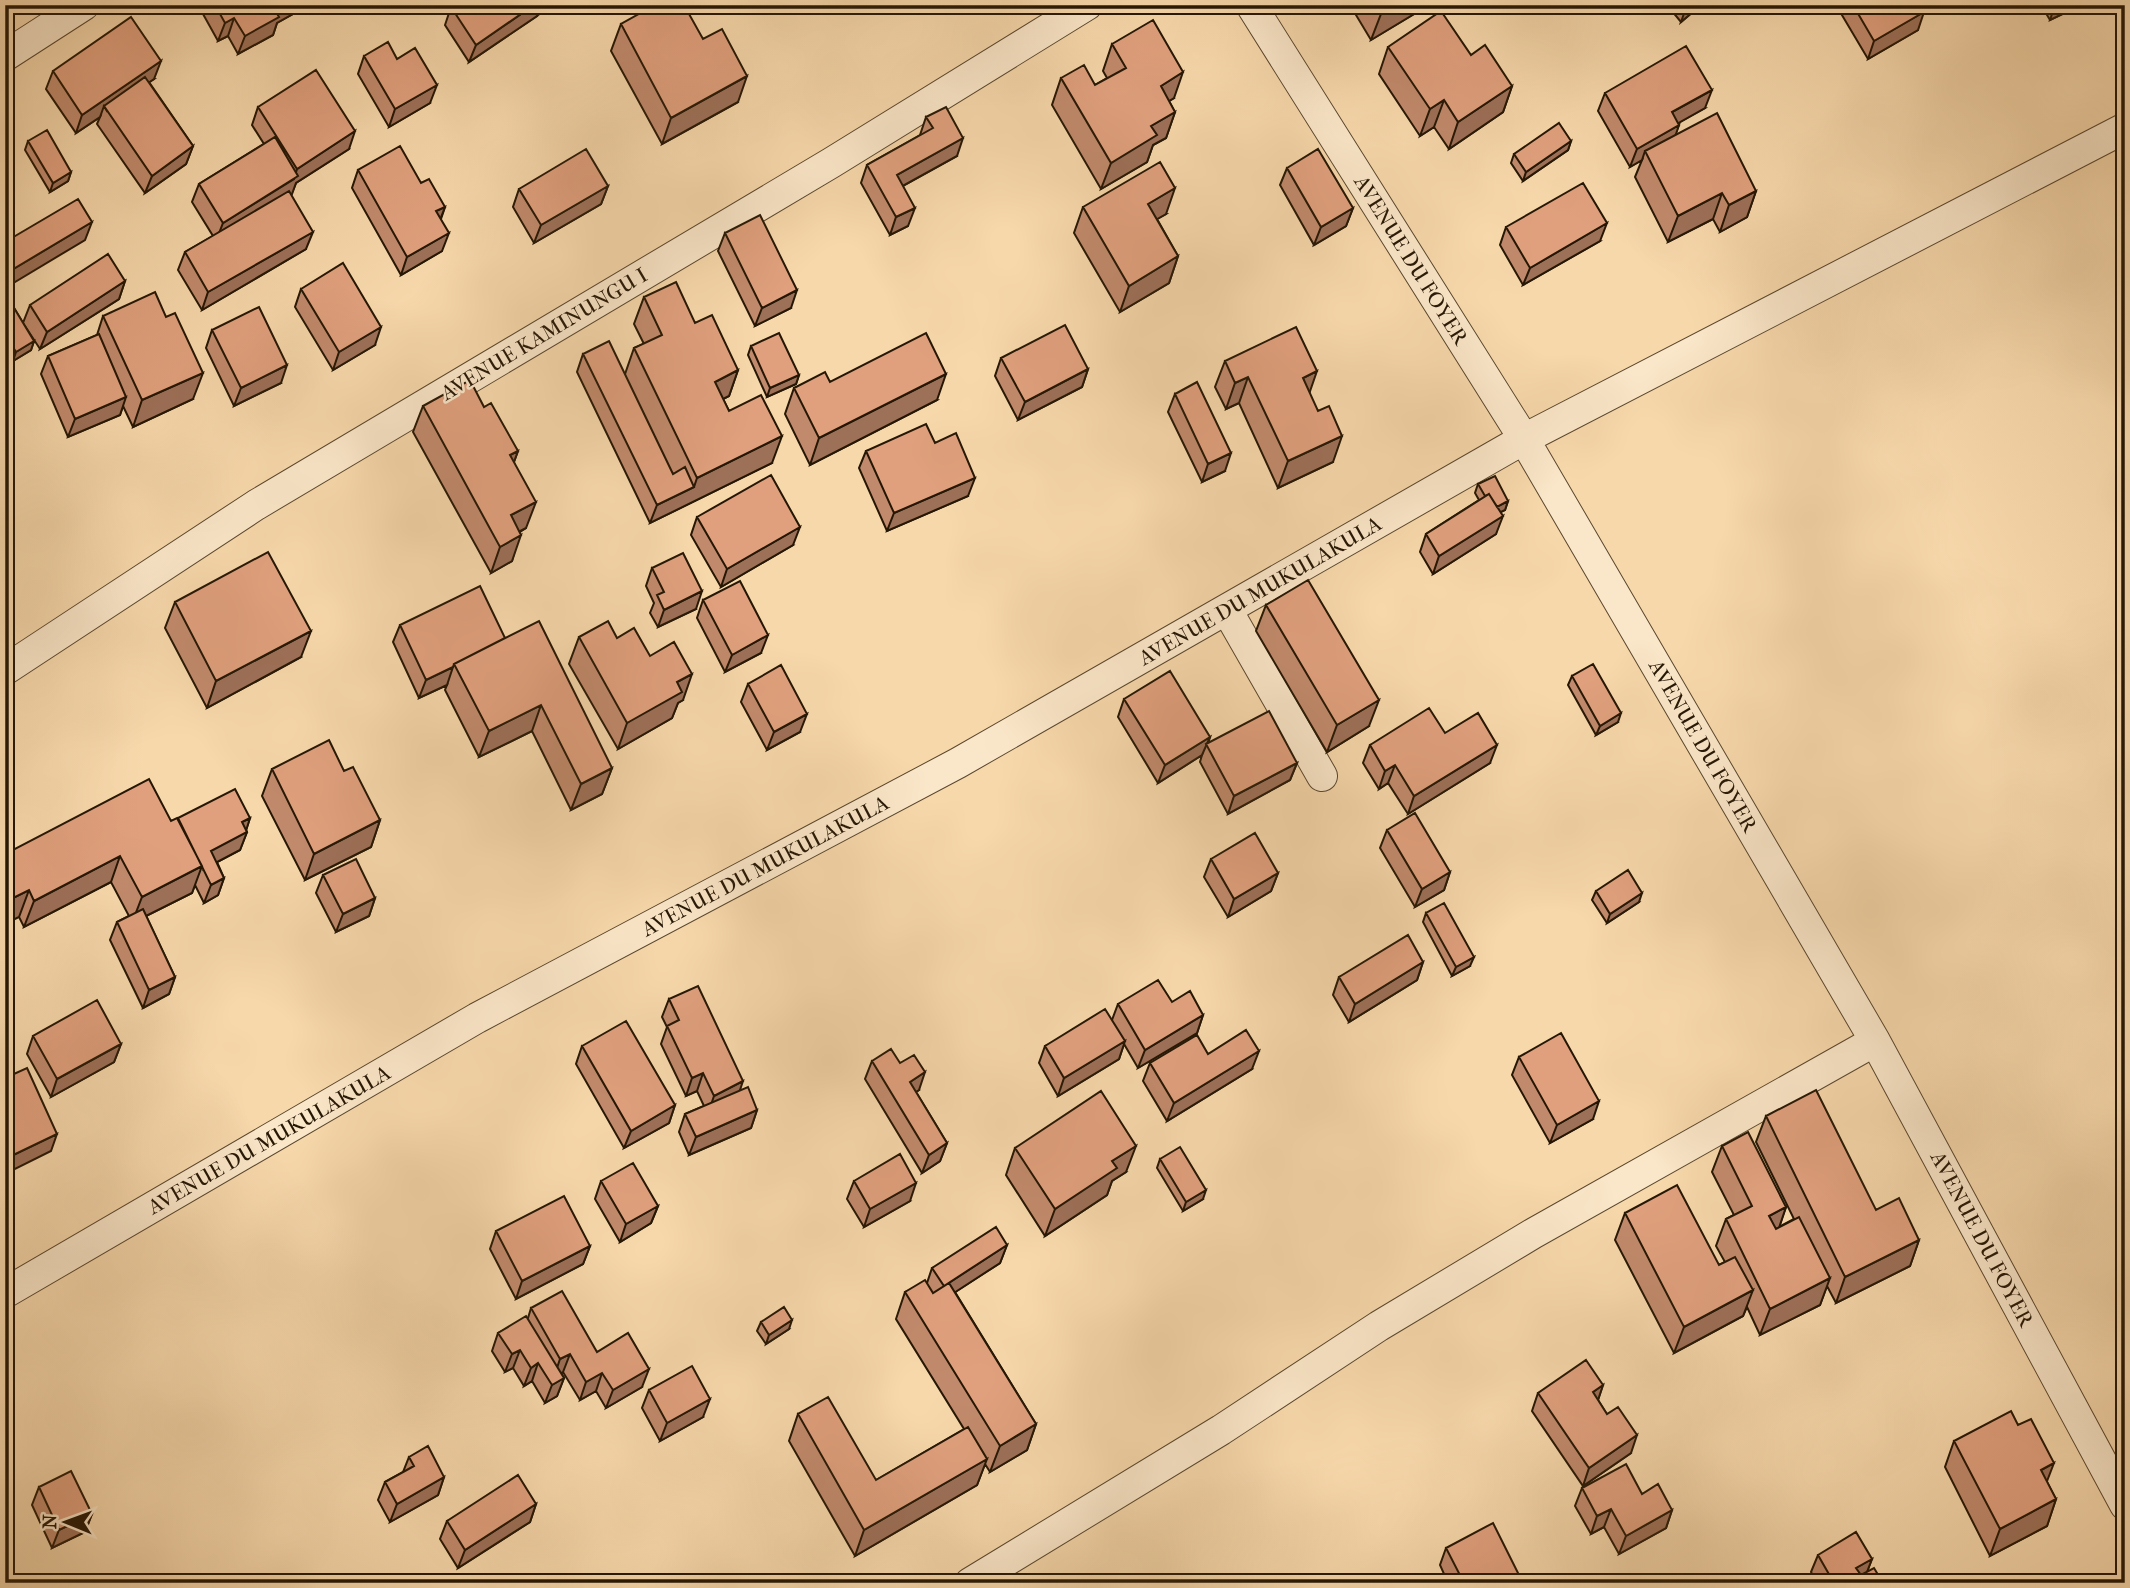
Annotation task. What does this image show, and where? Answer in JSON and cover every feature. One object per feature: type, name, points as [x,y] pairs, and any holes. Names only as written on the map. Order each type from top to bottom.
[{"type":"street","points":[[5,56],[84,5]]},
{"type":"street","name":"AVENUE KAMINUNGU I","points":[[5,670],[256,505],[831,163],[1087,5]]},
{"type":"street","name":"AVENUE DU FOYER","points":[[1251,5],[1524,439],[1875,1041],[2125,1504]]},
{"type":"street","name":"AVENUE DU MUKULAKULA","points":[[5,1293],[477,1018],[958,763],[1524,439],[2125,128]]},
{"type":"street","points":[[1227,610],[1322,776]]},
{"type":"street","points":[[970,1583],[1221,1430],[1379,1326],[1534,1233],[1875,1041]]},
{"type":"building","points":[[215,5],[283,5],[275,10],[279,17],[245,36],[234,18],[225,23]]},
{"type":"building","points":[[534,5],[476,45],[451,7]]},
{"type":"building","points":[[655,5],[684,5],[703,39],[722,29],[747,76],[671,118],[621,24]]},
{"type":"building","points":[[1376,5],[1395,5],[1381,14]]},
{"type":"building","points":[[1853,5],[1920,5],[1924,12],[1874,41]]},
{"type":"building","points":[[1441,11],[1471,55],[1485,45],[1512,86],[1458,122],[1444,100],[1430,109],[1388,47]]},
{"type":"building","points":[[131,17],[161,61],[82,115],[53,71]]},
{"type":"building","points":[[1153,20],[1183,72],[1161,86],[1175,112],[1151,126],[1157,135],[1111,163],[1061,78],[1084,65],[1095,85],[1126,68],[1112,44]]},
{"type":"building","points":[[388,42],[397,59],[415,48],[437,85],[395,109],[364,56]]},
{"type":"building","points":[[1686,46],[1712,90],[1672,112],[1679,125],[1637,149],[1605,93]]},
{"type":"building","points":[[316,70],[355,131],[297,169],[258,107]]},
{"type":"building","points":[[145,77],[193,146],[152,176],[104,106]]},
{"type":"building","points":[[946,107],[963,138],[897,175],[915,208],[896,217],[867,165],[933,128],[926,117]]},
{"type":"building","points":[[1717,113],[1756,191],[1729,205],[1722,193],[1678,216],[1645,151]]},
{"type":"building","points":[[1559,123],[1571,141],[1526,172],[1514,154]]},
{"type":"building","points":[[47,130],[71,172],[53,183],[28,141]]},
{"type":"building","points":[[275,137],[298,176],[223,223],[199,184]]},
{"type":"building","points":[[400,146],[421,183],[429,179],[445,207],[436,211],[449,233],[407,257],[358,170]]},
{"type":"building","points":[[586,149],[608,186],[541,225],[519,189]]},
{"type":"building","points":[[1318,149],[1353,208],[1321,227],[1287,168]]},
{"type":"building","points":[[1160,162],[1175,188],[1148,204],[1178,256],[1129,286],[1083,207]]},
{"type":"building","points":[[1583,183],[1607,223],[1530,268],[1506,227]]},
{"type":"building","points":[[289,191],[313,232],[208,292],[185,252]]},
{"type":"building","points":[[78,199],[92,222],[5,274],[5,242]]},
{"type":"building","points":[[760,215],[797,290],[762,308],[725,233]]},
{"type":"building","points":[[108,254],[125,281],[47,332],[30,305]]},
{"type":"building","points":[[343,263],[381,327],[339,352],[301,289]]},
{"type":"building","points":[[676,282],[695,323],[712,315],[738,370],[715,382],[729,411],[761,395],[782,436],[697,478],[634,348],[662,335],[644,297]]},
{"type":"building","points":[[155,292],[166,317],[175,313],[203,373],[142,400],[103,316]]},
{"type":"building","points":[[5,293],[34,341],[16,352],[5,334]]},
{"type":"building","points":[[259,307],[287,365],[241,388],[212,330]]},
{"type":"building","points":[[1065,325],[1088,369],[1025,402],[1001,358]]},
{"type":"building","points":[[1296,327],[1317,371],[1303,378],[1318,411],[1329,406],[1342,436],[1288,461],[1248,377],[1235,383],[1225,361]]},
{"type":"building","points":[[779,333],[799,375],[770,388],[751,346]]},
{"type":"building","points":[[926,333],[946,374],[819,438],[794,388],[825,372],[830,382]]},
{"type":"building","points":[[99,334],[126,397],[75,419],[48,356]]},
{"type":"building","points":[[609,341],[673,474],[685,467],[694,487],[657,505],[583,354]]},
{"type":"building","points":[[470,380],[484,407],[491,403],[518,451],[510,455],[536,502],[511,515],[521,535],[500,547],[423,406]]},
{"type":"building","points":[[1197,382],[1231,453],[1208,464],[1175,394]]},
{"type":"building","points":[[926,424],[935,443],[956,433],[975,478],[894,513],[866,451]]},
{"type":"building","points":[[771,475],[800,527],[727,569],[697,517]]},
{"type":"building","points":[[1495,476],[1508,501],[1497,507],[1489,494],[1485,496],[1478,484]]},
{"type":"building","points":[[1489,494],[1503,516],[1439,556],[1426,534]]},
{"type":"building","points":[[268,552],[311,631],[216,681],[175,602]]},
{"type":"building","points":[[683,553],[702,591],[664,610],[657,595],[664,592],[652,568]]},
{"type":"building","points":[[1308,580],[1379,700],[1337,725],[1266,605]]},
{"type":"building","points":[[740,581],[768,635],[732,655],[703,600]]},
{"type":"building","points":[[480,586],[505,638],[426,680],[400,625]]},
{"type":"building","points":[[539,621],[612,768],[581,784],[541,705],[489,731],[454,664]]},
{"type":"building","points":[[608,621],[617,638],[634,628],[650,656],[674,642],[692,674],[677,682],[682,692],[627,723],[579,637]]},
{"type":"building","points":[[1593,664],[1621,713],[1600,726],[1572,676]]},
{"type":"building","points":[[781,665],[807,714],[774,732],[748,684]]},
{"type":"building","points":[[1170,671],[1210,737],[1165,765],[1124,699]]},
{"type":"building","points":[[1429,708],[1445,733],[1478,713],[1497,745],[1414,796],[1395,765],[1385,771],[1370,745]]},
{"type":"building","points":[[1269,711],[1297,763],[1234,796],[1206,744]]},
{"type":"building","points":[[329,740],[344,771],[353,767],[380,820],[314,854],[272,769]]},
{"type":"building","points":[[149,779],[171,821],[177,818],[202,866],[142,897],[120,856],[34,901],[29,890],[5,902],[5,854]]},
{"type":"building","points":[[235,789],[250,818],[242,822],[247,832],[211,851],[224,878],[211,885],[178,818]]},
{"type":"building","points":[[1415,813],[1450,872],[1422,889],[1387,830]]},
{"type":"building","points":[[1255,833],[1278,873],[1234,899],[1211,859]]},
{"type":"building","points":[[356,859],[375,898],[343,914],[323,875]]},
{"type":"building","points":[[1628,870],[1642,893],[1610,914],[1596,891]]},
{"type":"building","points":[[1444,903],[1474,957],[1456,967],[1426,913]]},
{"type":"building","points":[[143,909],[175,977],[149,990],[117,922]]},
{"type":"building","points":[[1408,935],[1423,962],[1355,1004],[1339,977]]},
{"type":"building","points":[[1158,980],[1172,1002],[1190,991],[1203,1015],[1145,1050],[1118,1004]]},
{"type":"building","points":[[698,986],[743,1081],[714,1096],[703,1073],[692,1078],[667,1026],[679,1020],[669,999]]},
{"type":"building","points":[[97,1000],[121,1044],[57,1079],[33,1036]]},
{"type":"building","points":[[1105,1009],[1125,1041],[1064,1078],[1045,1046]]},
{"type":"building","points":[[626,1021],[675,1105],[631,1131],[582,1046]]},
{"type":"building","points":[[1246,1030],[1259,1051],[1174,1103],[1150,1063],[1197,1035],[1208,1054]]},
{"type":"building","points":[[1561,1033],[1599,1101],[1557,1125],[1519,1057]]},
{"type":"building","points":[[891,1049],[900,1063],[914,1055],[925,1072],[910,1082],[947,1143],[929,1155],[872,1061]]},
{"type":"building","points":[[27,1068],[57,1134],[5,1159],[5,1078]]},
{"type":"building","points":[[748,1087],[757,1110],[696,1137],[685,1114]]},
{"type":"building","points":[[1816,1090],[1876,1210],[1899,1198],[1919,1240],[1845,1277],[1766,1116]]},
{"type":"building","points":[[1101,1091],[1136,1146],[1112,1161],[1117,1168],[1055,1209],[1015,1148]]},
{"type":"building","points":[[1748,1132],[1786,1207],[1769,1216],[1776,1229],[1799,1217],[1830,1278],[1770,1309],[1726,1219],[1752,1206],[1722,1146]]},
{"type":"building","points":[[1180,1147],[1206,1190],[1186,1202],[1160,1159]]},
{"type":"building","points":[[900,1154],[916,1183],[870,1209],[854,1181]]},
{"type":"building","points":[[633,1163],[658,1206],[626,1224],[601,1181]]},
{"type":"building","points":[[1677,1185],[1719,1265],[1735,1257],[1753,1290],[1684,1327],[1625,1213]]},
{"type":"building","points":[[564,1196],[590,1246],[522,1281],[496,1231]]},
{"type":"building","points":[[996,1227],[1007,1245],[944,1286],[932,1268]]},
{"type":"building","points":[[925,1280],[933,1293],[949,1283],[1036,1424],[1000,1446],[905,1292]]},
{"type":"building","points":[[562,1291],[597,1352],[628,1333],[649,1369],[613,1390],[602,1373],[586,1382],[570,1354],[560,1359],[531,1308]]},
{"type":"building","points":[[784,1307],[792,1320],[769,1335],[761,1322]]},
{"type":"building","points":[[526,1316],[564,1378],[552,1385],[538,1363],[531,1368],[520,1350],[512,1354],[498,1333]]},
{"type":"building","points":[[1586,1360],[1603,1385],[1593,1392],[1607,1414],[1618,1407],[1637,1435],[1589,1468],[1538,1393]]},
{"type":"building","points":[[692,1366],[710,1399],[667,1423],[649,1390]]},
{"type":"building","points":[[828,1397],[876,1480],[968,1427],[987,1459],[864,1530],[798,1414]]},
{"type":"building","points":[[2011,1411],[2018,1425],[2031,1419],[2054,1463],[2041,1470],[2056,1499],[2000,1529],[1954,1441]]},
{"type":"building","points":[[428,1446],[444,1477],[397,1504],[385,1482],[414,1466],[409,1457]]},
{"type":"building","points":[[1626,1464],[1642,1494],[1658,1484],[1672,1510],[1626,1536],[1611,1509],[1597,1516],[1582,1488]]},
{"type":"building","points":[[71,1471],[92,1514],[59,1530],[39,1487]]},
{"type":"building","points":[[518,1475],[536,1504],[465,1550],[447,1521]]},
{"type":"building","points":[[1493,1523],[1523,1583],[1464,1583],[1446,1548]]},
{"type":"building","points":[[1856,1532],[1872,1559],[1856,1568],[1861,1575],[1874,1568],[1883,1583],[1834,1583],[1818,1555]]}]
